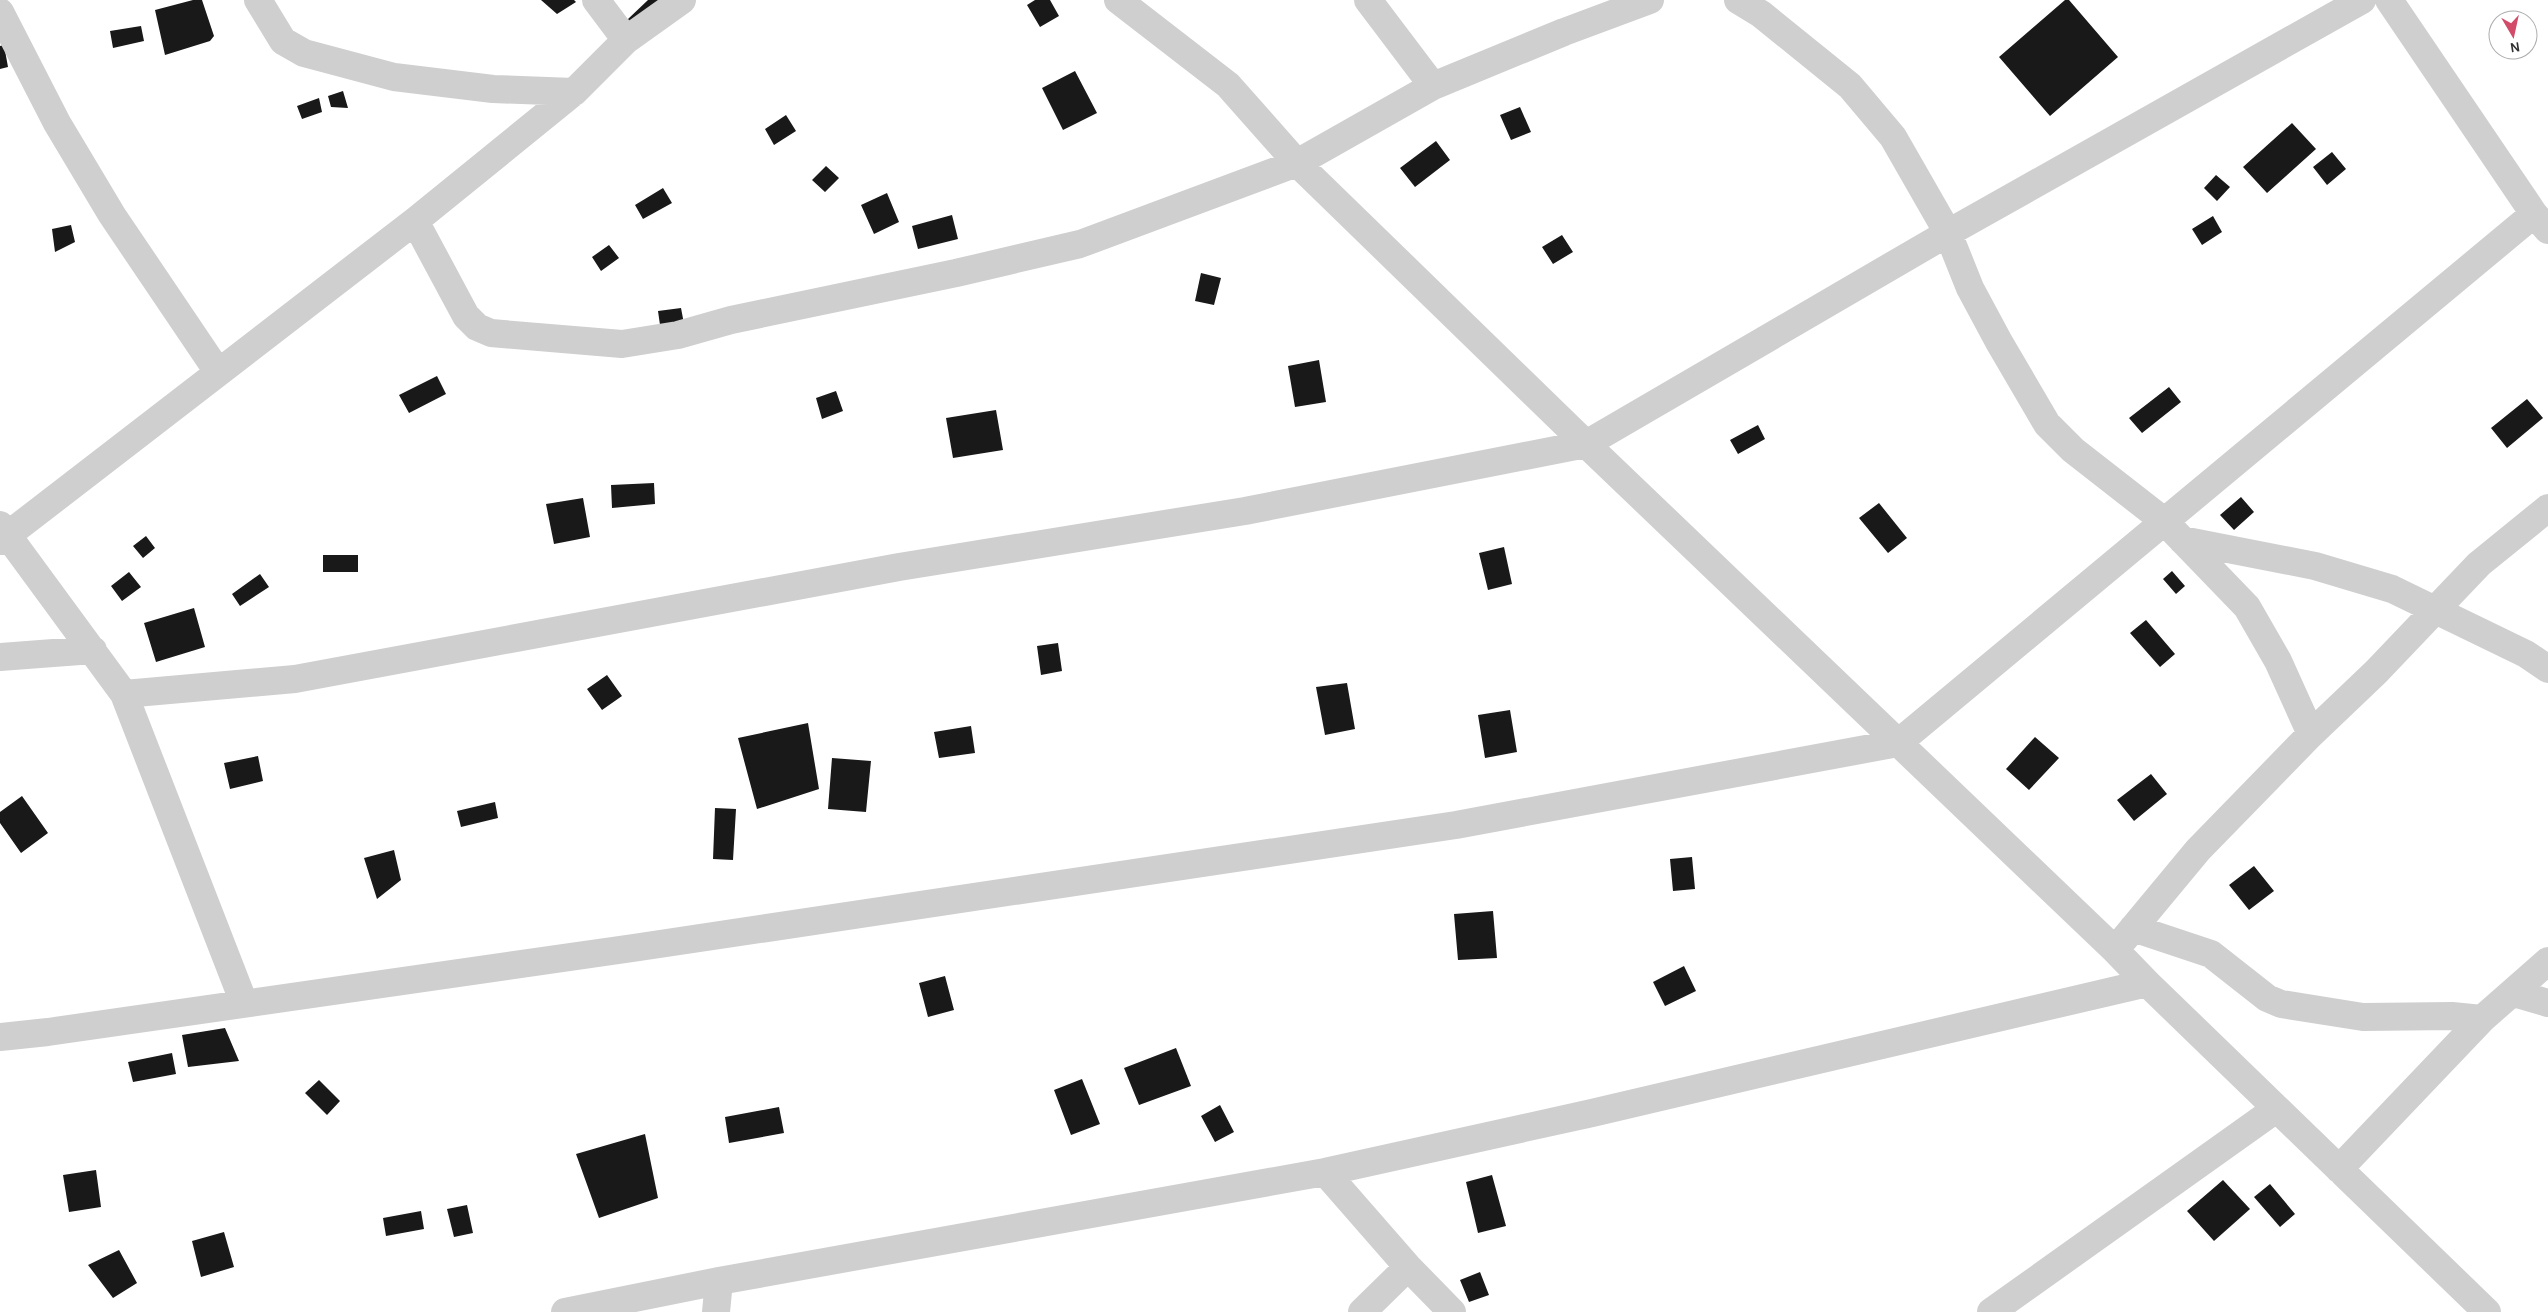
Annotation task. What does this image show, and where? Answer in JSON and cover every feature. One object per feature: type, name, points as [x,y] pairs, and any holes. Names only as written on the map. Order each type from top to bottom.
[{"type":"street","points":[[258,0],[284,41],[304,54],[394,77],[493,89],[574,92]]},
{"type":"street","points":[[596,0],[626,40]]},
{"type":"street","points":[[244,1002],[124,694],[93,650],[2,534],[218,372],[415,220],[574,92],[626,40],[682,0]]},
{"type":"street","points":[[1118,0],[1228,85],[1297,163],[1586,444],[2115,950],[2147,984],[2487,1312]]},
{"type":"street","points":[[1368,0],[1433,86]]},
{"type":"street","points":[[415,220],[466,316],[477,327],[491,333],[622,344],[678,335],[731,320],[956,273],[1080,244],[1297,163],[1433,86],[1564,32],[1650,0]]},
{"type":"street","points":[[1738,0],[1783,31],[1850,86],[1893,137],[1948,233],[1970,288],[2025,391],[2047,424],[2074,450],[2173,530],[2247,608],[2278,661],[2311,734]]},
{"type":"street","points":[[124,694],[295,679],[899,567],[1245,511],[1586,444],[1948,233],[2362,0]]},
{"type":"street","points":[[0,1037],[48,1032],[244,1002],[634,948],[1456,825],[1898,743],[2173,530],[2541,222],[2389,0]]},
{"type":"street","points":[[3,10],[57,123],[112,216],[218,372]]},
{"type":"street","points":[[2115,950],[2198,850],[2311,734],[2376,672],[2478,564],[2548,508]]},
{"type":"street","points":[[2173,530],[2354,576],[2392,589],[2526,654],[2548,669]]},
{"type":"street","points":[[0,656],[93,650]]},
{"type":"street","points":[[2133,928],[2211,954],[2268,998],[2281,1004],[2363,1017],[2452,1016],[2482,1019]]},
{"type":"street","points":[[2338,1169],[2482,1019],[2514,994],[2548,961]]},
{"type":"street","points":[[565,1312],[719,1281],[1325,1172],[1592,1113],[2147,984]]},
{"type":"street","points":[[2514,994],[2548,1003]]},
{"type":"street","points":[[1991,1312],[2276,1109]]},
{"type":"street","points":[[1325,1172],[1408,1267],[1452,1312]]},
{"type":"street","points":[[1362,1312],[1408,1267]]},
{"type":"street","points":[[716,1312],[719,1281]]},
{"type":"building","points":[[193,0],[202,0],[214,36],[210,41],[165,55],[155,10]]},
{"type":"building","points":[[541,0],[574,0],[576,2],[557,14]]},
{"type":"building","points":[[648,0],[663,0],[638,32],[628,19]]},
{"type":"building","points":[[1035,0],[1050,0],[1059,16],[1040,27],[1027,5]]},
{"type":"building","points":[[2065,0],[2069,0],[2118,57],[2050,116],[1999,57]]},
{"type":"building","points":[[141,26],[144,41],[113,48],[110,31]]},
{"type":"building","points":[[4,45],[8,67],[0,69],[0,46]]},
{"type":"building","points":[[1075,71],[1097,113],[1063,130],[1042,88]]},
{"type":"building","points":[[343,91],[348,108],[331,107],[328,96]]},
{"type":"building","points":[[319,98],[322,112],[302,119],[297,106]]},
{"type":"building","points":[[1520,107],[1531,132],[1511,140],[1500,115]]},
{"type":"building","points":[[786,115],[796,131],[774,145],[765,129]]},
{"type":"building","points":[[2292,123],[2316,149],[2267,193],[2243,167]]},
{"type":"building","points":[[1436,141],[1450,160],[1415,187],[1400,168]]},
{"type":"building","points":[[2332,152],[2346,169],[2327,185],[2313,167]]},
{"type":"building","points":[[826,166],[839,178],[825,192],[812,180]]},
{"type":"building","points":[[2216,175],[2230,187],[2217,201],[2204,188]]},
{"type":"building","points":[[663,188],[672,203],[643,219],[635,205]]},
{"type":"building","points":[[887,193],[899,222],[874,234],[861,205]]},
{"type":"building","points":[[952,215],[958,239],[918,249],[912,226]]},
{"type":"building","points":[[2213,216],[2222,232],[2202,245],[2192,229]]},
{"type":"building","points":[[71,225],[75,242],[55,252],[52,229]]},
{"type":"building","points":[[1562,235],[1573,252],[1553,264],[1542,247]]},
{"type":"building","points":[[609,245],[619,258],[601,271],[592,257]]},
{"type":"building","points":[[1201,273],[1221,278],[1214,305],[1195,301]]},
{"type":"building","points":[[681,308],[685,329],[661,332],[658,311]]},
{"type":"building","points":[[1319,360],[1326,402],[1295,407],[1288,366]]},
{"type":"building","points":[[437,376],[446,394],[409,413],[399,395]]},
{"type":"building","points":[[2169,387],[2181,402],[2142,433],[2129,418]]},
{"type":"building","points":[[836,391],[843,411],[822,419],[816,398]]},
{"type":"building","points":[[2527,399],[2543,418],[2507,448],[2491,428]]},
{"type":"building","points":[[996,410],[1003,450],[953,458],[946,418]]},
{"type":"building","points":[[1758,425],[1765,439],[1738,454],[1730,440]]},
{"type":"building","points":[[654,483],[655,504],[612,508],[611,485]]},
{"type":"building","points":[[2241,497],[2254,512],[2234,530],[2220,515]]},
{"type":"building","points":[[583,498],[590,537],[554,544],[546,504]]},
{"type":"building","points":[[1879,503],[1907,538],[1888,553],[1859,518]]},
{"type":"building","points":[[146,536],[155,548],[143,558],[133,546]]},
{"type":"building","points":[[1504,547],[1512,584],[1488,590],[1479,553]]},
{"type":"building","points":[[323,555],[358,555],[358,572],[323,572]]},
{"type":"building","points":[[2172,571],[2185,586],[2176,594],[2163,579]]},
{"type":"building","points":[[129,572],[141,587],[122,601],[111,586]]},
{"type":"building","points":[[260,574],[269,587],[240,606],[232,594]]},
{"type":"building","points":[[194,608],[205,647],[156,662],[144,623]]},
{"type":"building","points":[[2146,620],[2175,654],[2160,667],[2130,633]]},
{"type":"building","points":[[1058,643],[1062,671],[1041,675],[1037,646]]},
{"type":"building","points":[[607,675],[622,696],[602,710],[587,689]]},
{"type":"building","points":[[1347,683],[1355,729],[1325,735],[1316,687]]},
{"type":"building","points":[[1510,710],[1517,752],[1485,758],[1478,715]]},
{"type":"building","points":[[808,723],[819,789],[757,809],[738,738]]},
{"type":"building","points":[[971,726],[975,753],[939,758],[934,732]]},
{"type":"building","points":[[2035,737],[2059,758],[2029,790],[2006,769]]},
{"type":"building","points":[[258,756],[263,781],[230,789],[224,763]]},
{"type":"building","points":[[832,758],[871,761],[866,812],[828,809]]},
{"type":"building","points":[[2151,774],[2167,794],[2134,821],[2117,800]]},
{"type":"building","points":[[22,796],[48,833],[21,853],[0,823],[0,812]]},
{"type":"building","points":[[495,802],[498,818],[461,827],[457,811]]},
{"type":"building","points":[[715,808],[736,809],[733,860],[713,859]]},
{"type":"building","points":[[394,850],[401,880],[377,899],[364,858]]},
{"type":"building","points":[[1692,857],[1695,889],[1673,891],[1670,859]]},
{"type":"building","points":[[2254,866],[2274,891],[2249,910],[2229,885]]},
{"type":"building","points":[[1493,911],[1497,958],[1458,960],[1454,914]]},
{"type":"building","points":[[1684,966],[1696,991],[1665,1006],[1653,982]]},
{"type":"building","points":[[945,976],[954,1010],[928,1017],[919,983]]},
{"type":"building","points":[[225,1028],[239,1061],[188,1067],[182,1035]]},
{"type":"building","points":[[1176,1048],[1191,1086],[1139,1105],[1124,1068]]},
{"type":"building","points":[[172,1053],[176,1074],[133,1082],[128,1062]]},
{"type":"building","points":[[1082,1079],[1100,1124],[1071,1135],[1054,1090]]},
{"type":"building","points":[[319,1080],[340,1101],[327,1115],[305,1093]]},
{"type":"building","points":[[1220,1105],[1234,1132],[1215,1142],[1201,1116]]},
{"type":"building","points":[[779,1107],[784,1133],[729,1143],[725,1117]]},
{"type":"building","points":[[645,1134],[658,1198],[599,1218],[576,1154]]},
{"type":"building","points":[[96,1170],[101,1207],[69,1212],[63,1175]]},
{"type":"building","points":[[1492,1175],[1506,1226],[1478,1233],[1466,1182]]},
{"type":"building","points":[[2223,1180],[2250,1209],[2214,1241],[2187,1211]]},
{"type":"building","points":[[2270,1184],[2295,1214],[2280,1227],[2254,1197]]},
{"type":"building","points":[[467,1205],[473,1233],[454,1237],[447,1209]]},
{"type":"building","points":[[421,1211],[424,1229],[386,1236],[383,1218]]},
{"type":"building","points":[[224,1232],[234,1267],[201,1277],[192,1241]]},
{"type":"building","points":[[119,1250],[137,1283],[113,1298],[88,1265]]},
{"type":"building","points":[[1480,1272],[1489,1295],[1469,1302],[1460,1280]]}]
